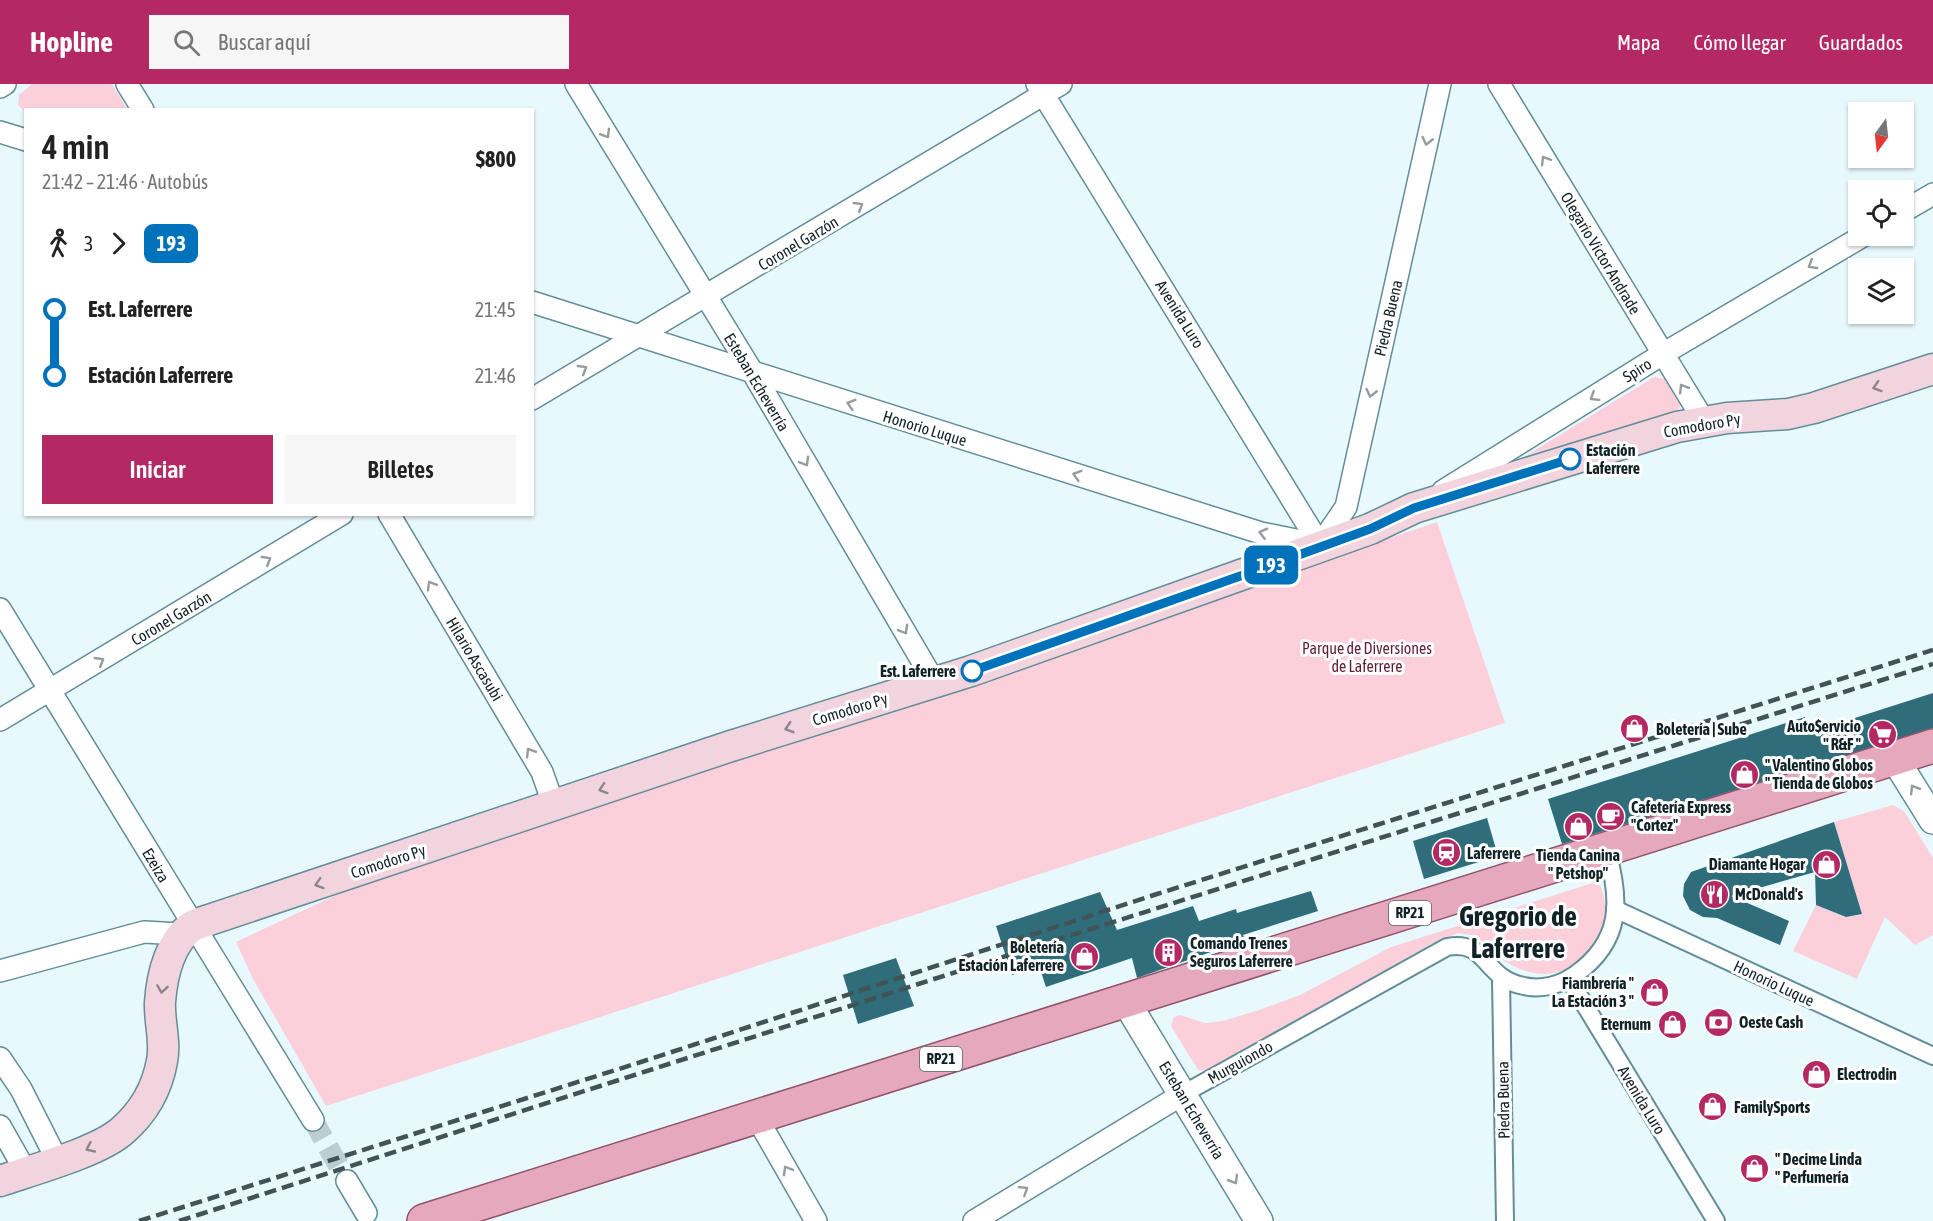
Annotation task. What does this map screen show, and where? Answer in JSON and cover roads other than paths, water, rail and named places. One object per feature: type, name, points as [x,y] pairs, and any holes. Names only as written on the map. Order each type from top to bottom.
[{"type":"main road","name":"Comodoro Py","points":[[187,930],[731,746],[935,683],[1370,529],[1414,508],[1625,442],[1704,421],[1788,414],[1814,408],[1933,369]]},
{"type":"main road","name":"RP21","points":[[424,1221],[758,1118],[1125,1000],[1213,976],[1933,746]]},
{"type":"main road","points":[[13,1176],[58,1162],[121,1133],[151,1097],[163,1058],[160,1002],[164,981],[187,930]]},
{"type":"street","points":[[0,87],[5,84]]},
{"type":"street","points":[[127,84],[142,108]]},
{"type":"street","name":"Esteban Echeverría","points":[[576,84],[753,373],[935,683]]},
{"type":"street","name":"Piedra Buena","points":[[1320,545],[1346,507],[1440,84]]},
{"type":"street","name":"Olegario Victor Andrade","points":[[1499,84],[1704,421]]},
{"type":"street","name":"Coronel Garzón","points":[[534,398],[705,298],[1048,88]]},
{"type":"street","name":"Avenida Luro","points":[[1048,88],[1320,545]]},
{"type":"street","points":[[0,132],[24,139]]},
{"type":"street","points":[[1914,205],[1933,194]]},
{"type":"street","name":"Spiro","points":[[1414,508],[1662,355],[1848,245]]},
{"type":"street","name":"Honorio Luque","points":[[534,303],[1261,533],[1320,545]]},
{"type":"street","name":"Coronel Garzón","points":[[0,720],[339,516]]},
{"type":"street","name":"Hilario Ascasubi","points":[[390,516],[542,772],[554,806]]},
{"type":"street","name":"Ezeiza","points":[[0,609],[50,691],[187,930],[313,1120]]},
{"type":"street","points":[[1895,759],[1933,820]]},
{"type":"street","points":[[1502,979],[1525,987],[1546,987],[1569,980],[1590,964],[1606,946],[1616,909],[1615,877],[1607,850]]},
{"type":"street","name":"Honorio Luque","points":[[1616,909],[1933,1056]]},
{"type":"street","name":"Comodoro Py","points":[[0,971],[144,932],[187,930]]},
{"type":"street","name":"Murguiondo","points":[[974,1221],[1183,1094],[1448,946],[1459,944],[1480,953],[1502,979]]},
{"type":"street","name":"Piedra Buena","points":[[1502,979],[1505,1221]]},
{"type":"street","name":"Avenida Luro","points":[[1569,980],[1716,1221]]},
{"type":"street","name":"Esteban Echeverría","points":[[1125,1000],[1258,1221]]},
{"type":"street","points":[[0,1058],[21,1089],[58,1162]]},
{"type":"street","points":[[758,1118],[816,1221]]},
{"type":"street","points":[[0,1126],[13,1176]]},
{"type":"street","points":[[347,1181],[366,1213]]},
{"type":"tunnel","points":[[313,1120],[347,1181]]},
{"type":"railway","points":[[139,1221],[644,1061],[1157,894],[1933,650]]},
{"type":"railway","points":[[179,1221],[1037,946],[1933,664]]},
{"type":"place","name":"Estación Laferrere","points":[[1570,459]]},
{"type":"place","name":"Est. Laferrere","points":[[972,671]]},
{"type":"place","name":"Boletería | Sube","points":[[1635,729]]},
{"type":"place","name":"Auto$ervicio '' R&F ''","points":[[1882,735]]},
{"type":"place","name":"'' Valentino Globos '' Tienda de Globos","points":[[1744,774]]},
{"type":"place","name":"Cafetería Express ''Cortez''","points":[[1610,816]]},
{"type":"place","name":"Tienda Canina '' Petshop''","points":[[1578,827]]},
{"type":"place","name":"Laferrere","points":[[1446,853]]},
{"type":"place","name":"Diamante Hogar","points":[[1826,864]]},
{"type":"place","name":"McDonald's","points":[[1714,894]]},
{"type":"place","name":"Comando Trenes Seguros Laferrere","points":[[1169,952]]},
{"type":"place","name":"Boletería Estación Laferrere","points":[[1085,956]]},
{"type":"place","name":"Fiambrería '' La Estación 3 ''","points":[[1655,992]]},
{"type":"place","name":"Oeste Cash","points":[[1718,1022]]},
{"type":"place","name":"Eternum","points":[[1672,1024]]},
{"type":"place","name":"Electrodin","points":[[1816,1074]]},
{"type":"place","name":"FamilySports","points":[[1713,1107]]},
{"type":"place","name":"'' Decime Linda '' Perfumería","points":[[1754,1168]]},
{"type":"district","name":"Gregorio de Laferrere","points":[[1518,932]]},
{"type":"park label","name":"Parque de Diversiones de Laferrere","points":[[1367,657]]}]
